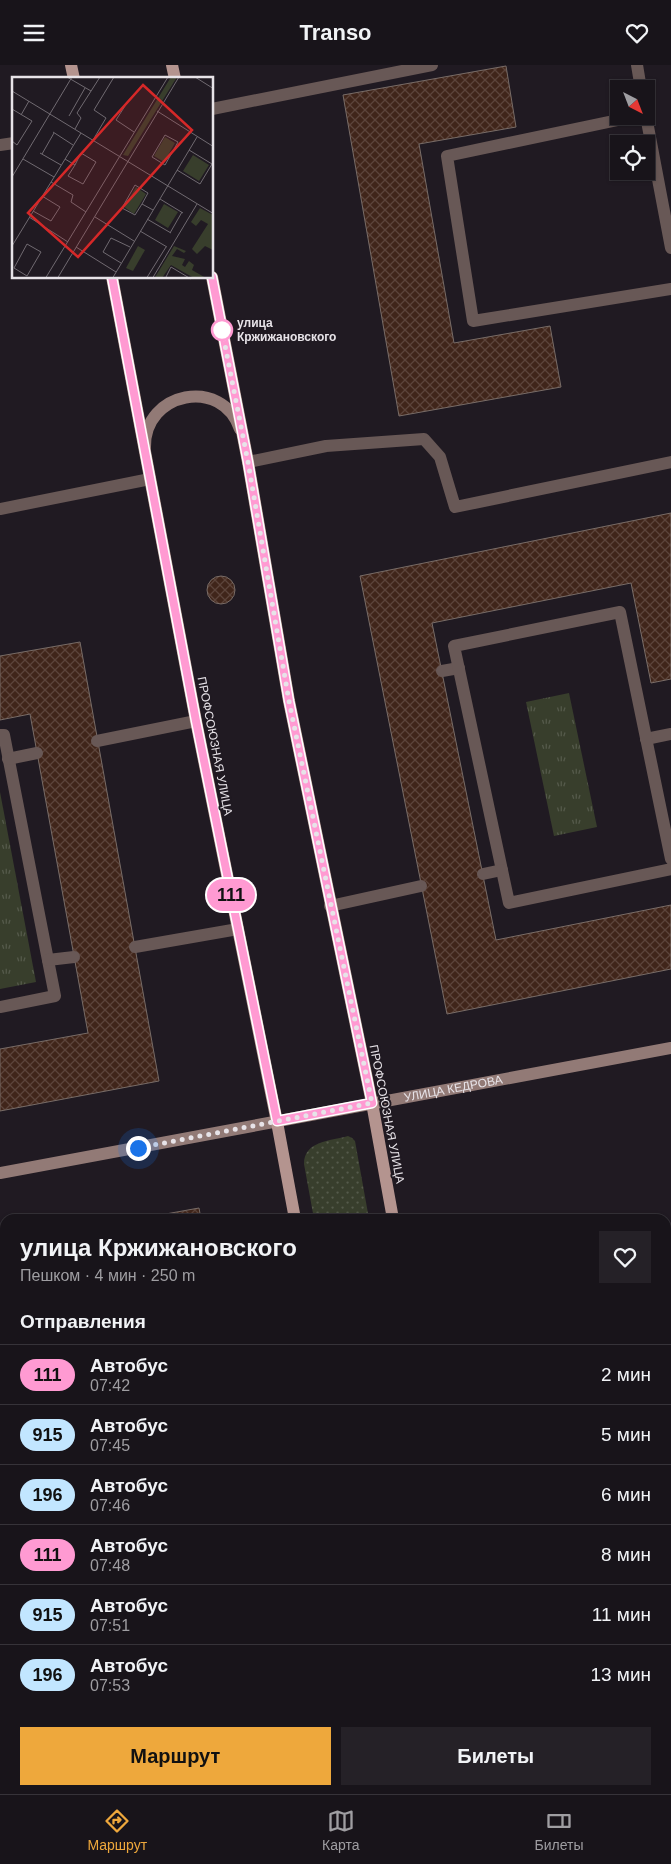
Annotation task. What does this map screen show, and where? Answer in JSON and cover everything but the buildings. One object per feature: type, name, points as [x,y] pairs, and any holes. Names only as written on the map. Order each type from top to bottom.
[{"type":"main road","name":"ПРОФСОЮЗНАЯ УЛИЦА","points":[[112,279],[196,721],[294,1214]]},
{"type":"main road","name":"ПРОФСОЮЗНАЯ УЛИЦА","points":[[212,279],[248,462],[289,701],[372,1103],[392,1214]]},
{"type":"street","points":[[146,454],[145,440],[148,427],[156,414],[166,405],[185,397],[206,397],[219,403],[230,411],[238,423],[243,436]]},
{"type":"street","name":"УЛИЦА КЕДРОВА","points":[[0,1173],[671,1048]]},
{"type":"lane","points":[[214,109],[432,65]]},
{"type":"lane","points":[[637,65],[640,80]]},
{"type":"lane","points":[[610,122],[447,156],[473,321],[671,289]]},
{"type":"lane","points":[[648,125],[671,248]]},
{"type":"lane","points":[[248,462],[326,446],[424,439],[440,457],[455,507],[671,462]]},
{"type":"lane","points":[[0,509],[150,479]]},
{"type":"lane","points":[[671,859],[620,612],[454,646],[509,903],[671,869]]},
{"type":"lane","points":[[442,671],[459,668]]},
{"type":"lane","points":[[97,741],[196,721]]},
{"type":"lane","points":[[646,739],[671,734]]},
{"type":"lane","points":[[0,735],[4,735],[55,996],[0,1007]]},
{"type":"lane","points":[[8,759],[37,753]]},
{"type":"lane","points":[[482,874],[502,870]]},
{"type":"lane","points":[[330,906],[421,886]]},
{"type":"lane","points":[[135,947],[238,929]]},
{"type":"lane","points":[[48,960],[74,957]]},
{"type":"green space","points":[[569,693],[597,827],[554,836],[526,702]]},
{"type":"green space","points":[[0,792],[36,982],[0,989]]},
{"type":"green space","points":[[348,1136],[355,1141],[368,1214],[313,1214],[304,1164],[305,1156],[313,1146]]},
{"type":"bus line","name":"111","points":[[112,279],[196,721],[277,1121],[372,1103],[289,701],[248,462],[212,279]]},
{"type":"place","name":"улица Кржижановского","points":[[222,330]]},
{"type":"route","points":[[138,1148],[372,1103],[289,701],[248,462],[222,330]]}]
